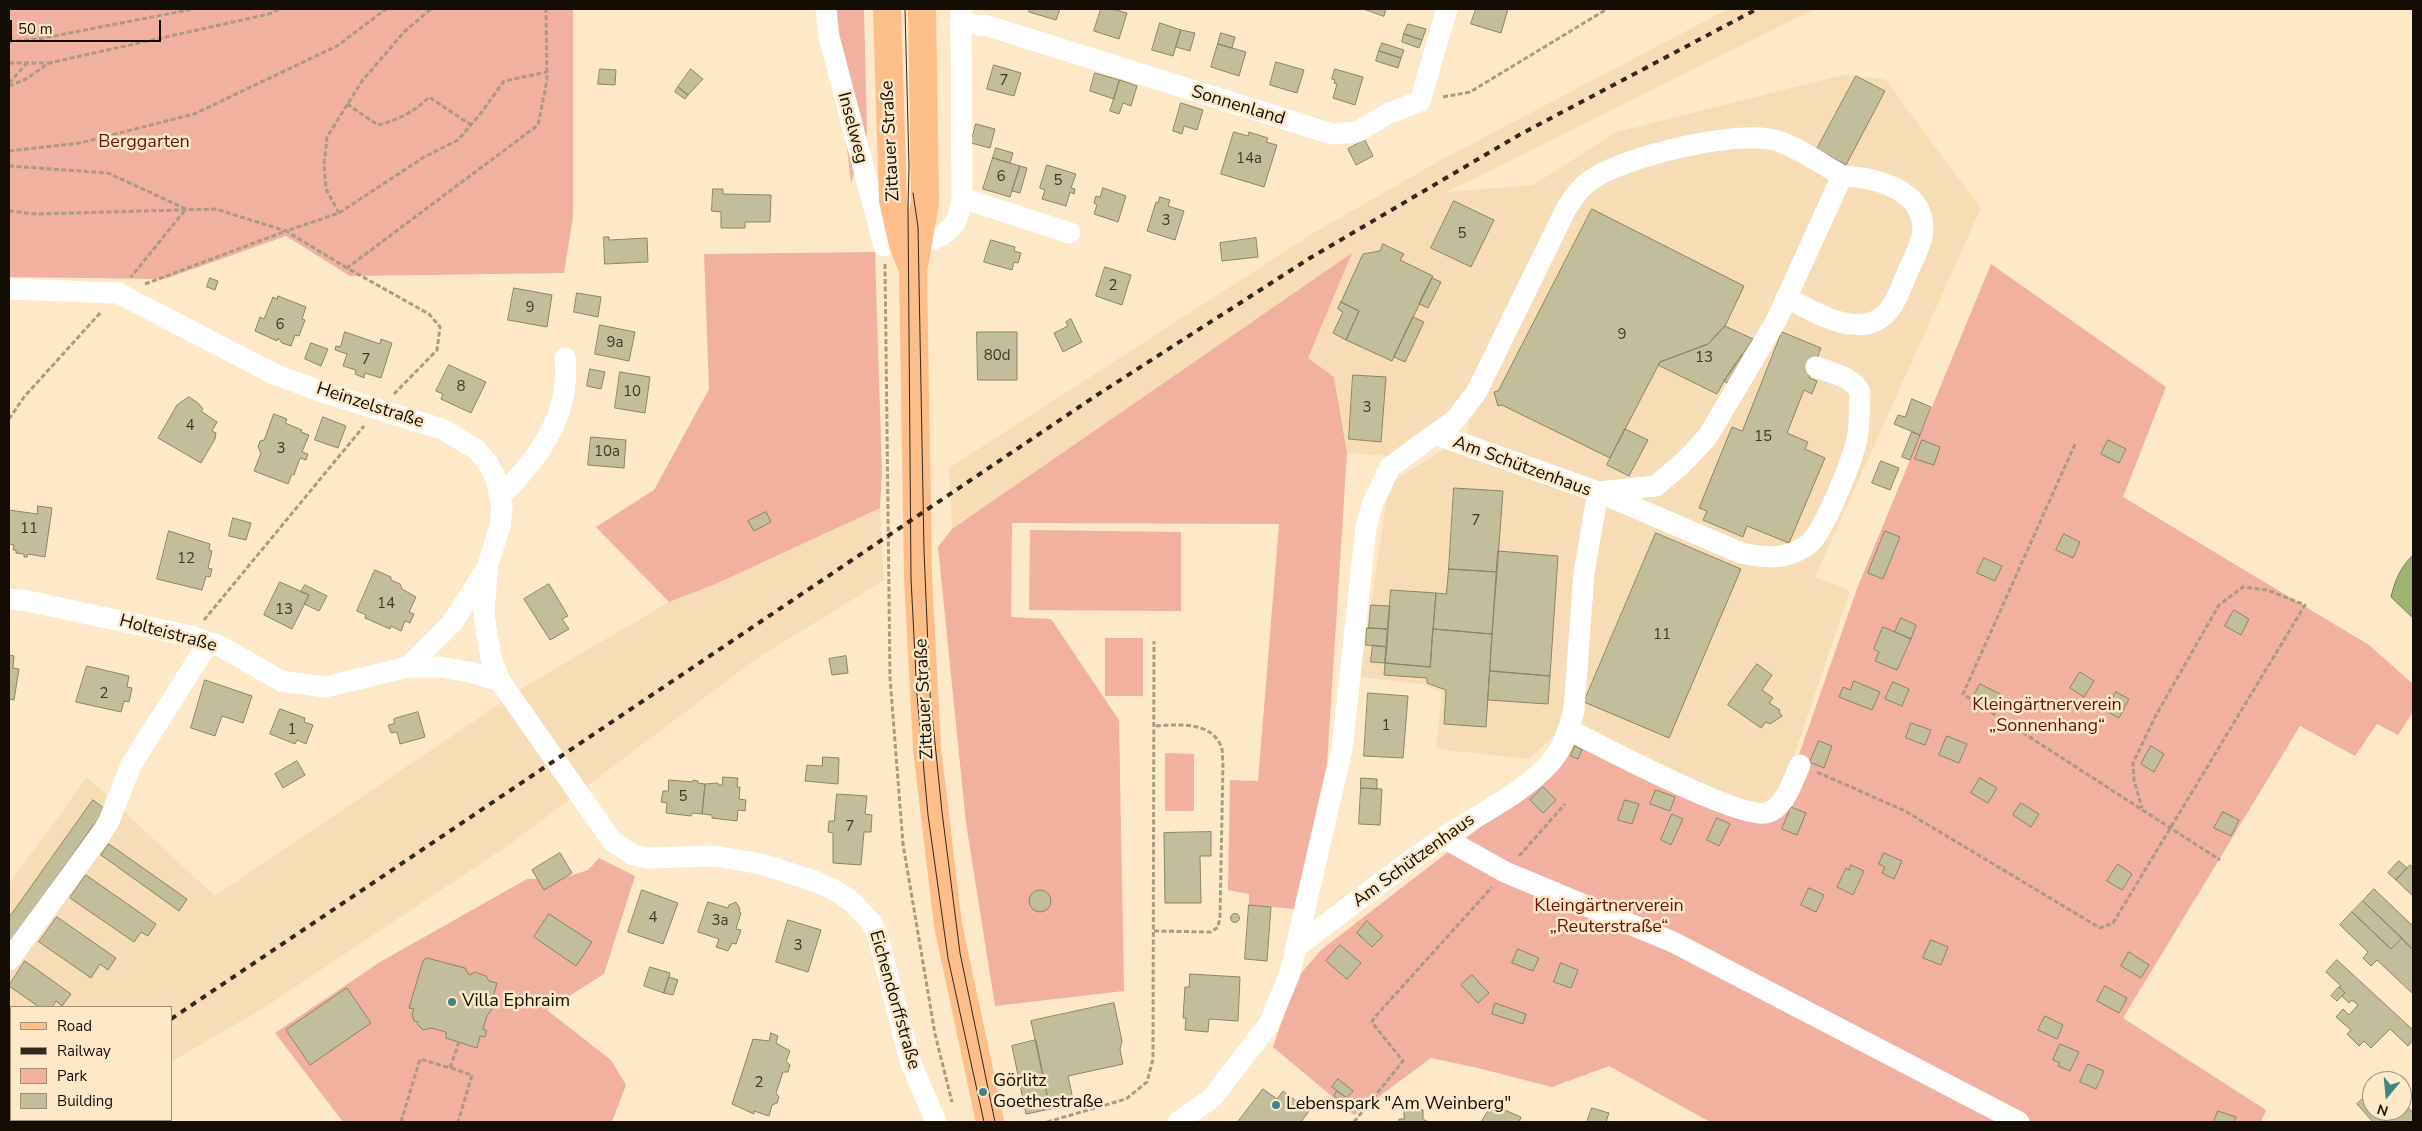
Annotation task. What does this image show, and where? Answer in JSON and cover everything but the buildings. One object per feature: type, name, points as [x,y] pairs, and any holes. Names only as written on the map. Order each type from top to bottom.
[{"type":"main road","name":"Zittauer Straße","points":[[886,9],[893,201],[902,245],[913,271],[918,555],[927,748],[947,915],[990,1122]]},
{"type":"main road","name":"Zittauer Straße","points":[[902,245],[925,203],[922,9]]},
{"type":"street","name":"Inselweg","points":[[826,9],[829,37],[902,245]]},
{"type":"street","points":[[1420,101],[1447,9]]},
{"type":"street","name":"Sonnenland","points":[[902,245],[934,239],[953,226],[962,198],[960,16],[1332,134],[1357,132],[1387,114],[1420,101]]},
{"type":"street","points":[[1435,434],[1455,420],[1476,393],[1574,196],[1591,180],[1628,161],[1722,138],[1747,137],[1778,141],[1842,176],[1871,179],[1896,189],[1913,201],[1920,215],[1922,237],[1897,297],[1890,309],[1880,318],[1866,324],[1843,322],[1786,298]]},
{"type":"street","points":[[1598,492],[1656,486],[1685,461],[1708,436],[1763,344],[1842,176]]},
{"type":"street","points":[[962,198],[1070,233]]},
{"type":"street","name":"Heinzelstraße","points":[[9,290],[118,293],[274,374],[325,393],[442,430],[476,449],[488,463],[497,481],[502,509],[500,526],[487,568],[484,616],[492,658],[500,681],[516,703]]},
{"type":"street","points":[[501,496],[540,452],[557,419],[567,374],[565,358]]},
{"type":"street","points":[[1598,492],[1741,553],[1759,556],[1780,556],[1796,552],[1810,543],[1819,531],[1858,437],[1860,393],[1858,386],[1850,380],[1816,367]]},
{"type":"street","name":"Am Schützenhaus","points":[[1178,1122],[1212,1098],[1269,1024],[1290,973],[1296,947],[1342,749],[1366,528],[1372,505],[1390,467],[1435,434],[1598,492],[1584,573],[1574,710],[1569,730],[1549,764],[1529,782],[1444,838],[1296,947]]},
{"type":"street","points":[[408,667],[452,623],[487,568]]},
{"type":"street","name":"Holteistraße","points":[[9,599],[28,601],[199,640],[222,647],[281,681],[325,687],[408,667],[440,667],[470,672],[500,681]]},
{"type":"street","points":[[9,960],[109,821],[131,765],[199,640]]},
{"type":"street","name":"Eichendorffstraße","points":[[516,703],[612,841],[633,855],[648,858],[714,856],[762,864],[817,882],[838,892],[853,903],[871,922],[878,937],[910,1060],[945,1117]]},
{"type":"street","points":[[1569,730],[1650,770],[1743,811],[1766,813],[1780,806],[1800,765]]},
{"type":"street","points":[[1444,838],[1505,872],[1673,942],[2019,1122]]},
{"type":"path","points":[[9,41],[39,39],[193,9]]},
{"type":"path","points":[[9,63],[49,63],[260,16],[279,9]]},
{"type":"path","points":[[9,151],[80,143],[194,114],[337,46],[386,9]]},
{"type":"path","points":[[339,212],[326,190],[324,165],[327,137],[362,81],[405,31],[431,9]]},
{"type":"path","points":[[347,268],[538,125],[547,72],[546,9]]},
{"type":"path","points":[[1420,101],[1470,92],[1606,9]]},
{"type":"path","points":[[9,85],[27,63]]},
{"type":"path","points":[[9,85],[26,79],[49,63]]},
{"type":"path","points":[[118,293],[339,212],[424,158],[458,140],[504,82],[547,72]]},
{"type":"path","points":[[347,104],[378,125],[395,121],[417,109],[429,97],[471,125]]},
{"type":"path","points":[[9,166],[108,173],[186,209]]},
{"type":"path","points":[[9,420],[24,397],[118,293],[186,209]]},
{"type":"path","points":[[9,211],[36,214],[216,209],[286,231],[429,314],[440,327],[437,350],[379,409],[199,640]]},
{"type":"path","points":[[902,245],[888,504],[890,678],[903,844],[935,1034],[945,1117]]},
{"type":"path","points":[[2075,444],[1963,694],[2220,860]]},
{"type":"path","points":[[1800,765],[1905,811],[2100,928],[2113,923],[2304,605],[2266,590],[2243,587],[2219,605],[2155,717],[2134,763],[2134,780],[2142,808]]},
{"type":"path","points":[[1047,1122],[1126,1099],[1146,1082],[1153,1059],[1154,641]]},
{"type":"path","points":[[1154,726],[1186,724],[1208,731],[1221,746],[1222,762],[1220,917],[1218,927],[1211,932],[1154,931]]},
{"type":"path","points":[[1354,1122],[1403,1061],[1374,1026],[1372,1022],[1374,1018],[1564,804]]},
{"type":"path","points":[[450,1068],[459,1042]]},
{"type":"path","points":[[401,1122],[420,1059],[472,1075],[458,1122]]},
{"type":"shaded area","points":[[1728,9],[1815,9],[1447,192],[1533,185],[1617,132],[1843,75],[1885,79],[1981,208],[1815,577],[1850,591],[1781,794],[1752,809],[1572,719],[1529,759],[1436,749],[1442,692],[1421,684],[1360,677],[1389,484],[1468,434],[1471,395],[1389,456],[1347,453],[1334,377],[1253,321],[952,529],[949,468],[1315,232],[1441,160]]},
{"type":"shaded area","points":[[880,508],[884,580],[753,661],[506,847],[262,1009],[172,1061],[172,1006],[10,1006],[10,1121],[74,1121],[9,1122],[9,884],[87,777],[215,896],[526,686],[669,602],[718,583]]},
{"type":"shaded area","points":[[2413,555],[2413,618],[2391,597],[2399,574]]},
{"type":"green space","name":"Berggarten","points":[[9,9],[573,9],[573,217],[564,273],[350,276],[286,236],[165,279],[9,277]]},
{"type":"green space","points":[[831,9],[864,9],[867,134],[851,183]]},
{"type":"green space","points":[[875,252],[882,473],[880,508],[718,583],[669,602],[596,527],[654,490],[709,389],[704,254]]},
{"type":"green space","points":[[1352,253],[1308,358],[1334,377],[1347,453],[1327,764],[1294,909],[1249,905],[1249,894],[1228,890],[1230,780],[1258,781],[1279,524],[1012,523],[1011,617],[1051,619],[1119,720],[1124,991],[995,1006],[966,823],[938,547],[952,529]]},
{"type":"green space","points":[[1991,264],[2166,387],[2123,497],[2369,645],[2413,684],[2413,712],[2398,735],[2377,724],[2355,756],[2300,726],[2123,1018],[2266,1110],[2261,1122],[1710,1122],[1609,1066],[1552,1087],[1431,1058],[1354,1115],[1273,1047],[1296,979],[1321,950],[1540,781],[1577,736],[1743,813],[1781,806],[1858,586]]},
{"type":"green space","points":[[1030,530],[1181,532],[1181,611],[1029,610]]},
{"type":"green space","points":[[1105,638],[1143,638],[1143,696],[1105,696]]},
{"type":"green space","points":[[1165,753],[1194,754],[1194,811],[1165,811]]},
{"type":"green space","points":[[599,858],[635,876],[604,974],[547,1010],[611,1060],[626,1085],[612,1122],[343,1122],[275,1033],[380,962],[527,879],[563,878],[588,870]]},
{"type":"tram line","points":[[905,9],[909,166],[911,579],[917,695],[928,815],[948,958],[984,1122]]},
{"type":"tram line","points":[[913,193],[918,227],[924,550],[930,694],[942,812],[960,953],[995,1122]]},
{"type":"railway","points":[[172,1018],[1097,395],[1310,258],[1519,135],[1757,9]]},
{"type":"place","name":"Villa Ephraim","points":[[452,1002]]},
{"type":"place","name":"Görlitz Goethestraße","points":[[983,1092]]},
{"type":"place","name":"Lebenspark \"Am Weinberg\"","points":[[1276,1105]]},
{"type":"park label","name":"Kleingärtnerverein „Sonnenhang“","points":[[2047,716]]},
{"type":"park label","name":"Kleingärtnerverein „Reuterstraße“","points":[[1609,918]]}]
